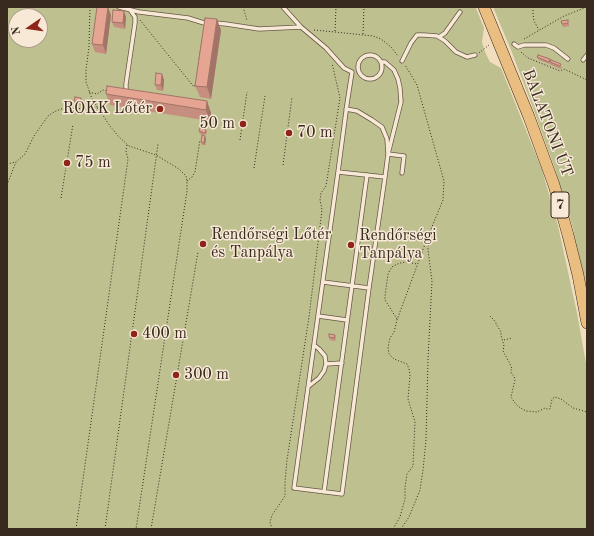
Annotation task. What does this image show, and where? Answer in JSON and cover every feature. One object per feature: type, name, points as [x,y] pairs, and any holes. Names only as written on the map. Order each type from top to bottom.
[{"type":"main road","name":"BALATONI ÚT","points":[[484,7],[529,116],[554,185],[578,275],[587,323]]},
{"type":"lane","points":[[119,7],[129,8],[139,12],[188,18],[204,23],[226,24],[259,29],[301,27]]},
{"type":"lane","points":[[283,7],[301,27],[326,48],[344,68],[352,72],[359,70]]},
{"type":"lane","points":[[126,99],[126,84],[135,23],[135,16],[129,8]]},
{"type":"lane","points":[[439,37],[445,33],[460,12]]},
{"type":"lane","points":[[402,61],[417,35],[428,34],[439,37],[456,52],[468,57],[474,55]]},
{"type":"lane","points":[[514,44],[518,47],[524,45],[546,45],[554,48],[568,59]]},
{"type":"lane","points":[[583,60],[587,55]]},
{"type":"lane","points":[[365,56],[375,56],[381,62],[382,69],[380,74],[376,77],[366,78],[359,70],[359,64],[365,56]]},
{"type":"lane","points":[[352,72],[294,488],[342,494],[388,154],[400,102],[400,88],[394,70],[386,62],[381,62]]},
{"type":"lane","points":[[346,109],[357,111],[382,127],[387,139],[388,154]]},
{"type":"lane","points":[[388,154],[404,156],[402,173]]},
{"type":"lane","points":[[338,172],[385,177]]},
{"type":"lane","points":[[324,492],[367,175]]},
{"type":"lane","points":[[323,282],[369,288]]},
{"type":"lane","points":[[318,316],[348,320]]},
{"type":"lane","points":[[308,386],[319,378],[324,371],[326,364],[325,356],[314,345]]},
{"type":"lane","points":[[326,364],[342,363]]},
{"type":"path","points":[[90,7],[86,82],[92,99],[110,126],[129,146],[156,155],[179,169],[186,176],[188,191],[136,529]]},
{"type":"path","points":[[243,7],[247,20]]},
{"type":"path","points":[[334,32],[336,7]]},
{"type":"path","points":[[363,34],[364,7]]},
{"type":"path","points":[[533,7],[534,20],[539,31]]},
{"type":"path","points":[[514,44],[564,16],[587,7]]},
{"type":"path","points":[[132,12],[194,87],[197,76]]},
{"type":"path","points":[[199,61],[203,30],[208,23]]},
{"type":"path","points":[[305,30],[363,34],[381,39],[391,47],[417,85],[444,181],[443,200],[397,320],[394,332],[390,338],[388,347],[390,354],[394,359],[407,364],[410,369],[408,399],[415,422],[413,466],[407,474],[405,499],[400,517],[393,529]]},
{"type":"path","points":[[474,55],[498,39]]},
{"type":"path","points":[[518,47],[520,51],[528,58],[560,71],[564,69],[587,80]]},
{"type":"path","points":[[272,529],[270,522],[272,514],[285,496],[287,460],[322,210],[320,200],[321,193],[326,186],[340,98],[332,65],[332,55]]},
{"type":"path","points":[[240,140],[247,92]]},
{"type":"path","points":[[254,168],[265,96]]},
{"type":"path","points":[[283,165],[292,97]]},
{"type":"path","points":[[7,185],[16,162],[25,154],[34,136],[48,116],[61,109],[98,108]]},
{"type":"path","points":[[61,198],[73,124]]},
{"type":"path","points":[[187,182],[195,172],[200,140]]},
{"type":"path","points":[[76,529],[128,159],[126,151],[127,144]]},
{"type":"path","points":[[105,529],[158,144]]},
{"type":"path","points":[[7,164],[16,162]]},
{"type":"path","points":[[401,529],[409,517],[420,490],[426,440],[432,281],[428,250],[429,234]]},
{"type":"path","points":[[151,529],[198,252]]},
{"type":"path","points":[[397,320],[385,300],[388,274],[393,266],[400,263],[407,262],[418,264]]},
{"type":"path","points":[[490,316],[501,332],[504,346],[503,351],[510,364],[512,369],[511,373],[515,380],[511,396],[519,407],[531,412],[537,412],[545,408],[550,409],[552,399],[555,397],[561,399],[573,408],[587,412]]},
{"type":"path","points":[[503,340],[512,338]]},
{"type":"green space","name":"Rendőrségi Lőtér és Tanpálya","points":[[7,7],[476,8],[484,28],[482,42],[485,52],[490,62],[501,68],[542,170],[558,226],[577,313],[587,369],[587,529],[7,529]]},
{"type":"green space","points":[[493,7],[587,7],[587,289],[573,228],[555,169],[511,50]]},
{"type":"building","points":[[97,7],[108,7],[103,45],[92,44]]},
{"type":"building","points":[[113,10],[124,11],[123,23],[112,22]]},
{"type":"building","points":[[205,18],[217,19],[207,87],[195,86]]},
{"type":"building","points":[[568,20],[568,23],[562,24],[561,21]]},
{"type":"building","points":[[538,55],[550,59],[549,62],[537,57]]},
{"type":"building","points":[[551,60],[561,64],[560,66],[550,62]]},
{"type":"building","points":[[156,73],[162,74],[161,85],[155,85]]},
{"type":"building","points":[[107,86],[207,101],[206,110],[106,94]]},
{"type":"building","points":[[75,97],[81,98],[80,102],[74,101]]},
{"type":"building","points":[[200,128],[206,130],[205,133],[199,131]]},
{"type":"building","points":[[202,135],[205,136],[204,143],[201,142]]},
{"type":"building","points":[[329,334],[335,335],[334,338],[329,337]]},
{"type":"place","name":"ROKK Lőtér","points":[[160,109]]},
{"type":"place","name":"50 m","points":[[243,124]]},
{"type":"place","name":"70 m","points":[[289,133]]},
{"type":"place","name":"75 m","points":[[67,163]]},
{"type":"place","name":"Rendőrségi Lőtér és Tanpálya","points":[[203,244]]},
{"type":"place","name":"Rendőrségi Tanpálya","points":[[351,245]]},
{"type":"place","name":"400 m","points":[[134,334]]},
{"type":"place","name":"300 m","points":[[176,375]]}]
